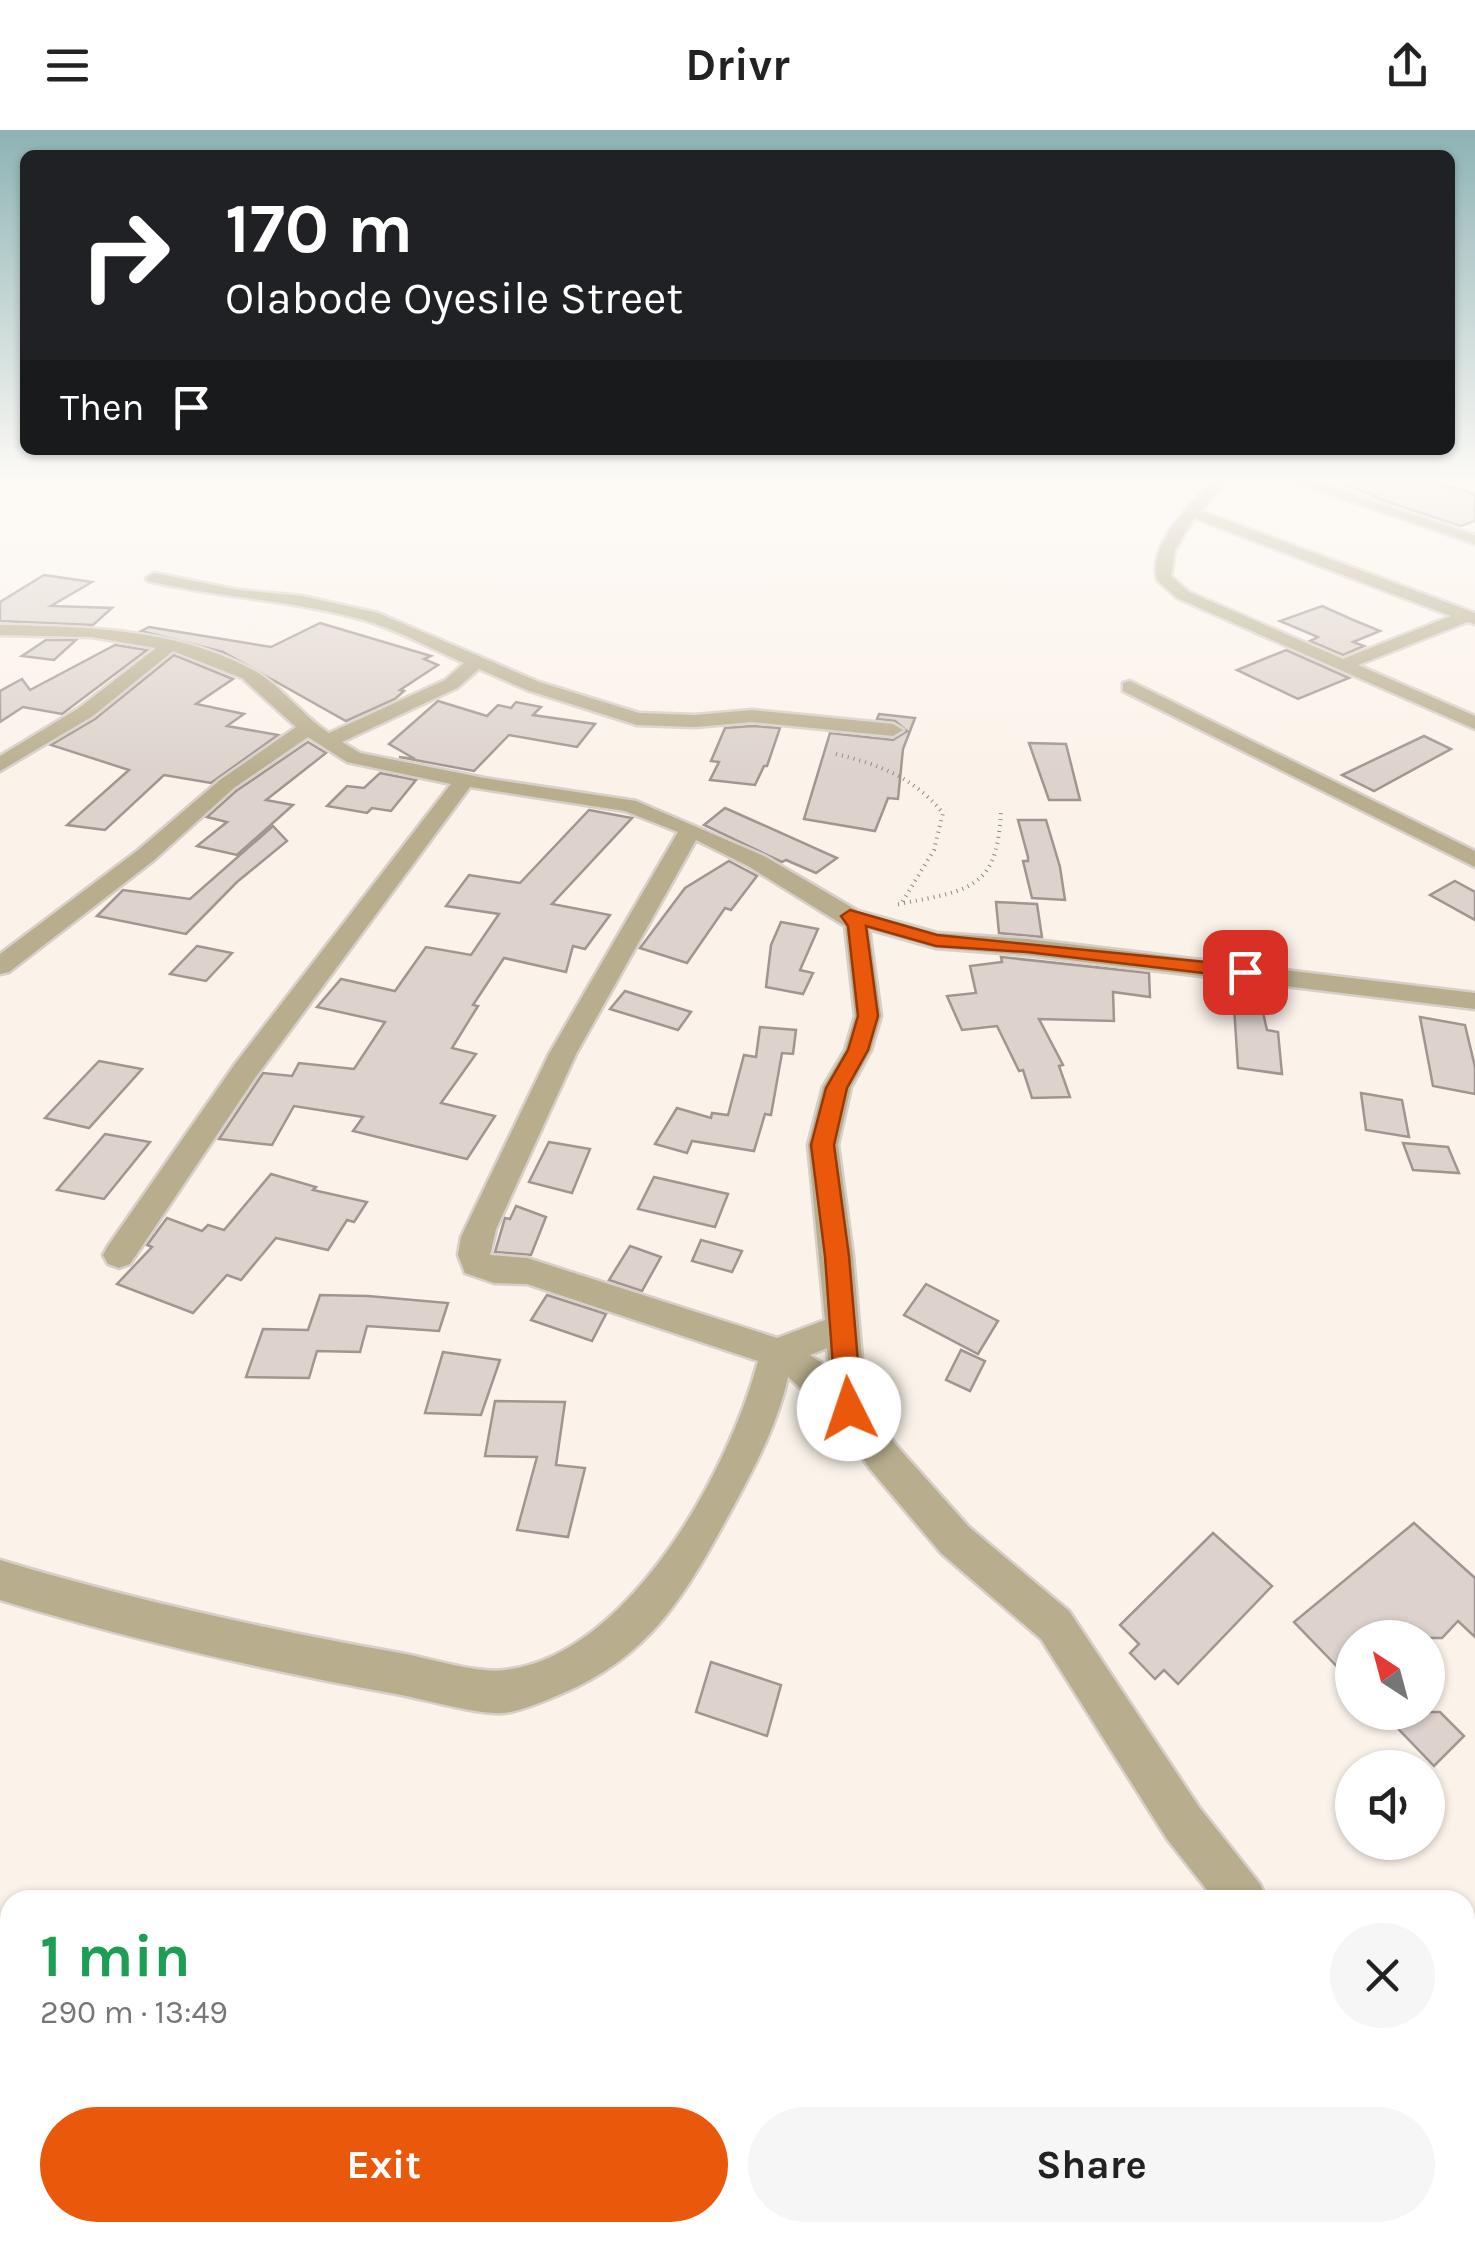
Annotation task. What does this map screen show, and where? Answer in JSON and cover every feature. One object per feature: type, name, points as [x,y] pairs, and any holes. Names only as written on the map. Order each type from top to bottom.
[{"type":"street","points":[[163,580],[372,617],[476,663],[637,719],[752,716],[893,730]]},
{"type":"street","points":[[1165,580],[1183,595],[1475,723]]},
{"type":"street","points":[[1369,580],[1471,618]]},
{"type":"street","points":[[1345,664],[1471,618]]},
{"type":"street","points":[[0,630],[92,632],[170,645],[248,674],[308,728],[354,758],[464,780],[628,805],[690,828],[850,916],[936,940],[1027,946],[1475,1000]]},
{"type":"street","points":[[0,765],[86,712],[170,645]]},
{"type":"street","points":[[328,741],[450,684],[476,663]]},
{"type":"street","points":[[1130,687],[1475,860]]},
{"type":"street","points":[[0,966],[145,856],[227,784],[308,728]]},
{"type":"street","points":[[119,1255],[245,1072],[464,780]]},
{"type":"street","points":[[690,828],[671,870],[573,1034],[474,1243],[472,1254],[476,1264],[494,1270],[527,1272],[777,1353],[808,1372],[849,1409],[882,1456],[955,1540],[1055,1625],[1182,1823],[1236,1890]]},
{"type":"street","points":[[849,1409],[844,1327],[822,1145],[837,1088],[858,1050],[868,1016],[857,925],[850,916]]},
{"type":"street","points":[[777,1353],[844,1327]]},
{"type":"street","points":[[0,1580],[103,1613],[230,1643],[503,1692],[530,1686],[572,1671],[649,1612],[680,1570],[759,1421],[777,1353]]},
{"type":"path","points":[[836,754],[900,770],[926,791],[943,814],[941,838],[929,864],[901,904]]},
{"type":"path","points":[[884,907],[970,891],[993,870],[1002,840],[1001,809]]},
{"type":"building","points":[[37,580],[75,580],[92,582],[51,606],[112,608],[93,625],[0,621],[0,602]]},
{"type":"building","points":[[1322,606],[1380,631],[1353,642],[1364,646],[1343,655],[1310,641],[1318,637],[1280,621]]},
{"type":"building","points":[[320,623],[431,656],[424,659],[438,665],[400,690],[404,691],[395,699],[346,721],[223,652],[141,631],[149,627],[271,647]]},
{"type":"building","points":[[46,640],[76,640],[54,660],[22,656]]},
{"type":"building","points":[[115,645],[147,650],[62,714],[23,707],[0,722],[0,691],[22,679],[30,690]]},
{"type":"building","points":[[1286,650],[1349,678],[1298,699],[1237,670]]},
{"type":"building","points":[[174,655],[233,679],[196,704],[244,714],[227,726],[278,735],[211,783],[164,775],[105,830],[67,825],[129,770],[51,745],[95,719]]},
{"type":"building","points":[[438,701],[487,716],[498,705],[511,708],[516,702],[541,707],[533,715],[595,724],[577,747],[509,735],[474,771],[399,757],[415,759],[389,744]]},
{"type":"building","points":[[879,714],[915,718],[903,749],[898,799],[888,798],[875,831],[804,819],[830,733],[893,740],[907,731],[895,721],[877,719]]},
{"type":"building","points":[[725,728],[780,728],[767,766],[755,785],[710,780],[719,762],[711,761]]},
{"type":"building","points":[[1424,736],[1451,749],[1374,791],[1342,775]]},
{"type":"building","points":[[308,742],[326,753],[266,800],[293,805],[237,855],[197,846],[227,822],[207,817],[236,791]]},
{"type":"building","points":[[1029,743],[1066,744],[1080,800],[1049,800]]},
{"type":"building","points":[[380,773],[416,780],[391,811],[372,808],[367,813],[327,806],[347,786],[364,788]]},
{"type":"building","points":[[725,808],[837,858],[816,873],[786,860],[782,862],[704,825]]},
{"type":"building","points":[[589,810],[632,818],[552,904],[610,915],[585,949],[573,946],[566,972],[504,958],[473,1005],[478,1006],[452,1048],[476,1054],[441,1103],[495,1116],[467,1159],[353,1131],[363,1117],[294,1106],[272,1145],[219,1139],[263,1073],[292,1076],[299,1063],[354,1069],[385,1022],[317,1007],[341,979],[395,991],[426,947],[471,955],[499,914],[446,906],[469,875],[520,883]]},
{"type":"building","points":[[1018,820],[1046,820],[1065,900],[1032,898],[1023,861],[1028,861],[1028,857]]},
{"type":"building","points":[[273,826],[287,841],[237,882],[186,934],[97,916],[123,890],[190,899]]},
{"type":"building","points":[[729,861],[757,876],[731,910],[725,908],[687,963],[640,948],[685,888]]},
{"type":"building","points":[[1455,881],[1475,892],[1475,920],[1430,895]]},
{"type":"building","points":[[996,902],[1037,904],[1042,937],[999,933]]},
{"type":"building","points":[[781,922],[818,929],[800,970],[813,973],[803,994],[766,987],[771,945]]},
{"type":"building","points":[[197,946],[232,953],[206,981],[170,974]]},
{"type":"building","points":[[1001,957],[1149,973],[1150,997],[1113,992],[1114,1021],[1039,1019],[1063,1065],[1059,1066],[1070,1097],[1032,1098],[1023,1070],[1019,1071],[997,1026],[962,1030],[947,996],[976,993],[970,966],[1002,962]]},
{"type":"building","points":[[1219,982],[1257,986],[1267,1030],[1278,1032],[1282,1074],[1238,1068],[1234,1007],[1222,1005]]},
{"type":"building","points":[[625,991],[691,1012],[678,1030],[610,1009]]},
{"type":"building","points":[[1420,1017],[1465,1025],[1475,1067],[1475,1094],[1433,1086]]},
{"type":"building","points":[[760,1027],[796,1030],[793,1054],[782,1053],[771,1115],[765,1114],[754,1151],[692,1141],[687,1153],[655,1144],[677,1108],[711,1118],[712,1113],[728,1115],[744,1055],[756,1057]]},
{"type":"building","points":[[99,1061],[142,1069],[89,1128],[45,1118]]},
{"type":"building","points":[[1361,1093],[1402,1100],[1409,1137],[1366,1130]]},
{"type":"building","points":[[105,1134],[150,1142],[104,1199],[57,1190]]},
{"type":"building","points":[[549,1142],[590,1149],[572,1193],[529,1182]]},
{"type":"building","points":[[1403,1143],[1448,1147],[1459,1173],[1413,1170]]},
{"type":"building","points":[[271,1174],[316,1187],[313,1190],[367,1202],[354,1222],[347,1220],[328,1250],[276,1238],[241,1280],[227,1275],[193,1313],[117,1284],[152,1247],[147,1245],[167,1218],[202,1231],[208,1225],[224,1230]]},
{"type":"building","points":[[654,1177],[728,1194],[715,1227],[638,1209]]},
{"type":"building","points":[[516,1206],[546,1217],[531,1255],[495,1252],[505,1218],[510,1219]]},
{"type":"building","points":[[701,1240],[742,1251],[732,1272],[692,1261]]},
{"type":"building","points":[[630,1246],[661,1257],[642,1291],[609,1280]]},
{"type":"building","points":[[926,1284],[998,1321],[978,1354],[904,1315]]},
{"type":"building","points":[[320,1295],[448,1303],[439,1331],[367,1326],[360,1352],[317,1351],[309,1378],[246,1377],[263,1329],[308,1330]]},
{"type":"building","points":[[547,1295],[606,1314],[592,1341],[531,1320]]},
{"type":"building","points":[[961,1350],[985,1361],[970,1391],[946,1380]]},
{"type":"building","points":[[443,1352],[500,1360],[481,1415],[425,1413]]},
{"type":"building","points":[[495,1401],[565,1402],[556,1465],[585,1468],[568,1537],[517,1530],[537,1457],[485,1456]]},
{"type":"building","points":[[1414,1523],[1475,1578],[1475,1637],[1458,1621],[1445,1635],[1445,1620],[1335,1620],[1335,1664],[1294,1622]]},
{"type":"building","points":[[1213,1533],[1272,1586],[1178,1684],[1164,1670],[1155,1679],[1130,1653],[1139,1644],[1120,1625]]},
{"type":"building","points":[[711,1662],[781,1685],[767,1736],[696,1712]]},
{"type":"building","points":[[1445,1717],[1464,1736],[1445,1755],[1445,1750],[1419,1750],[1399,1730],[1445,1730]]},
{"type":"route","points":[[849,1409],[837,1256],[822,1145],[837,1088],[858,1050],[868,1016],[857,925],[850,916],[936,940],[1027,946],[1245,972]]}]
